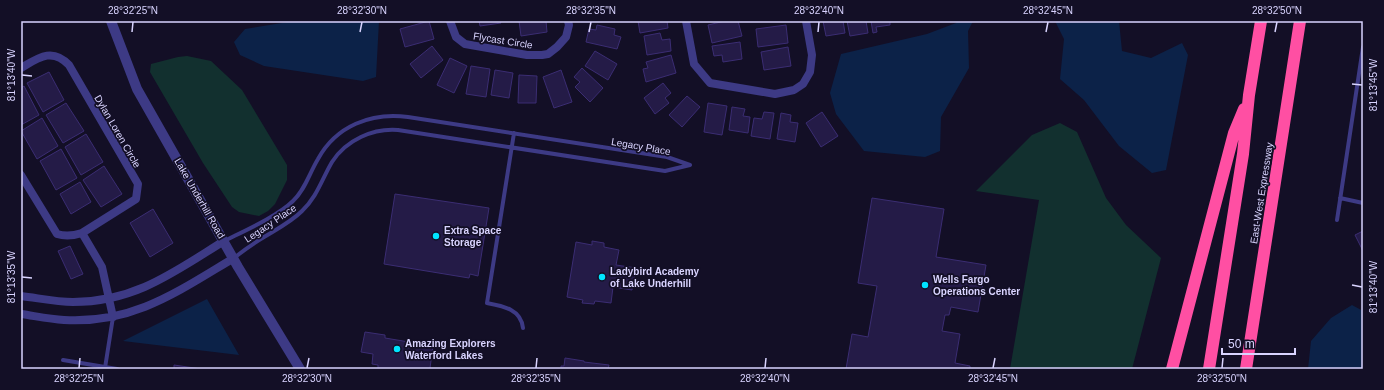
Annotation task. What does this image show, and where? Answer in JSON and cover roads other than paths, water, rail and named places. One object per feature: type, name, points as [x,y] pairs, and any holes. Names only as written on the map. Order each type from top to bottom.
[{"type":"highway","points":[[1209,369],[1243,154],[1249,95],[1261,21]]},
{"type":"highway","name":"East-West Expressway","points":[[1246,369],[1300,21]]},
{"type":"highway","points":[[1172,369],[1234,133],[1249,95]]},
{"type":"street","name":"Lake Underhill Road","points":[[111,21],[137,89],[234,258],[238,268],[300,369]]},
{"type":"street","name":"Flycast Circle","points":[[450,21],[456,37],[465,44],[527,55],[542,56],[548,54],[557,47],[566,37],[569,25],[568,21]]},
{"type":"street","points":[[686,21],[694,64],[710,83],[775,94],[794,90],[803,84],[810,72],[812,55],[806,21]]},
{"type":"street","name":"Dylan Loren Circle","points":[[21,68],[43,56],[52,55],[64,60],[138,184],[136,199],[82,233],[73,236],[57,234],[21,175]]},
{"type":"street","points":[[82,233],[102,267],[113,317]]},
{"type":"street","points":[[21,296],[69,302],[94,301],[129,294],[154,283],[224,242]]},
{"type":"street","points":[[21,314],[63,320],[89,320],[113,317],[138,310],[160,300],[234,258]]},
{"type":"lane","points":[[1337,220],[1363,46]]},
{"type":"lane","name":"Legacy Place","points":[[224,242],[291,203],[302,189],[318,158],[329,144],[347,128],[363,120],[378,117],[403,116],[514,133],[667,157],[690,165],[665,171],[394,130],[378,131],[349,144],[336,156],[315,196],[302,212],[290,222],[253,244],[234,258]]},
{"type":"lane","points":[[514,133],[487,302],[514,311],[520,318],[523,328]]},
{"type":"lane","points":[[1340,198],[1363,203]]},
{"type":"lane","points":[[105,368],[113,317]]},
{"type":"lane","points":[[63,360],[117,369]]},
{"type":"water","points":[[294,21],[379,21],[376,77],[363,81],[264,66],[240,55],[234,42],[245,29]]},
{"type":"water","points":[[957,21],[973,21],[968,31],[969,68],[941,117],[940,151],[925,157],[864,151],[836,114],[830,93],[841,54],[927,34],[956,23]]},
{"type":"water","points":[[1055,21],[1119,21],[1122,51],[1151,58],[1182,43],[1188,55],[1166,170],[1152,173],[1119,146],[1084,100],[1060,79],[1064,39]]},
{"type":"water","points":[[207,299],[239,355],[123,341]]},
{"type":"water","points":[[1352,305],[1363,311],[1363,369],[1308,369],[1311,341],[1331,318]]},
{"type":"place","name":"Extra Space Storage","points":[[436,236]]},
{"type":"place","name":"Ladybird Academy of Lake Underhill","points":[[602,277]]},
{"type":"place","name":"Wells Fargo Operations Center","points":[[925,285]]},
{"type":"place","name":"Amazing Explorers Waterford Lakes","points":[[397,349]]}]
